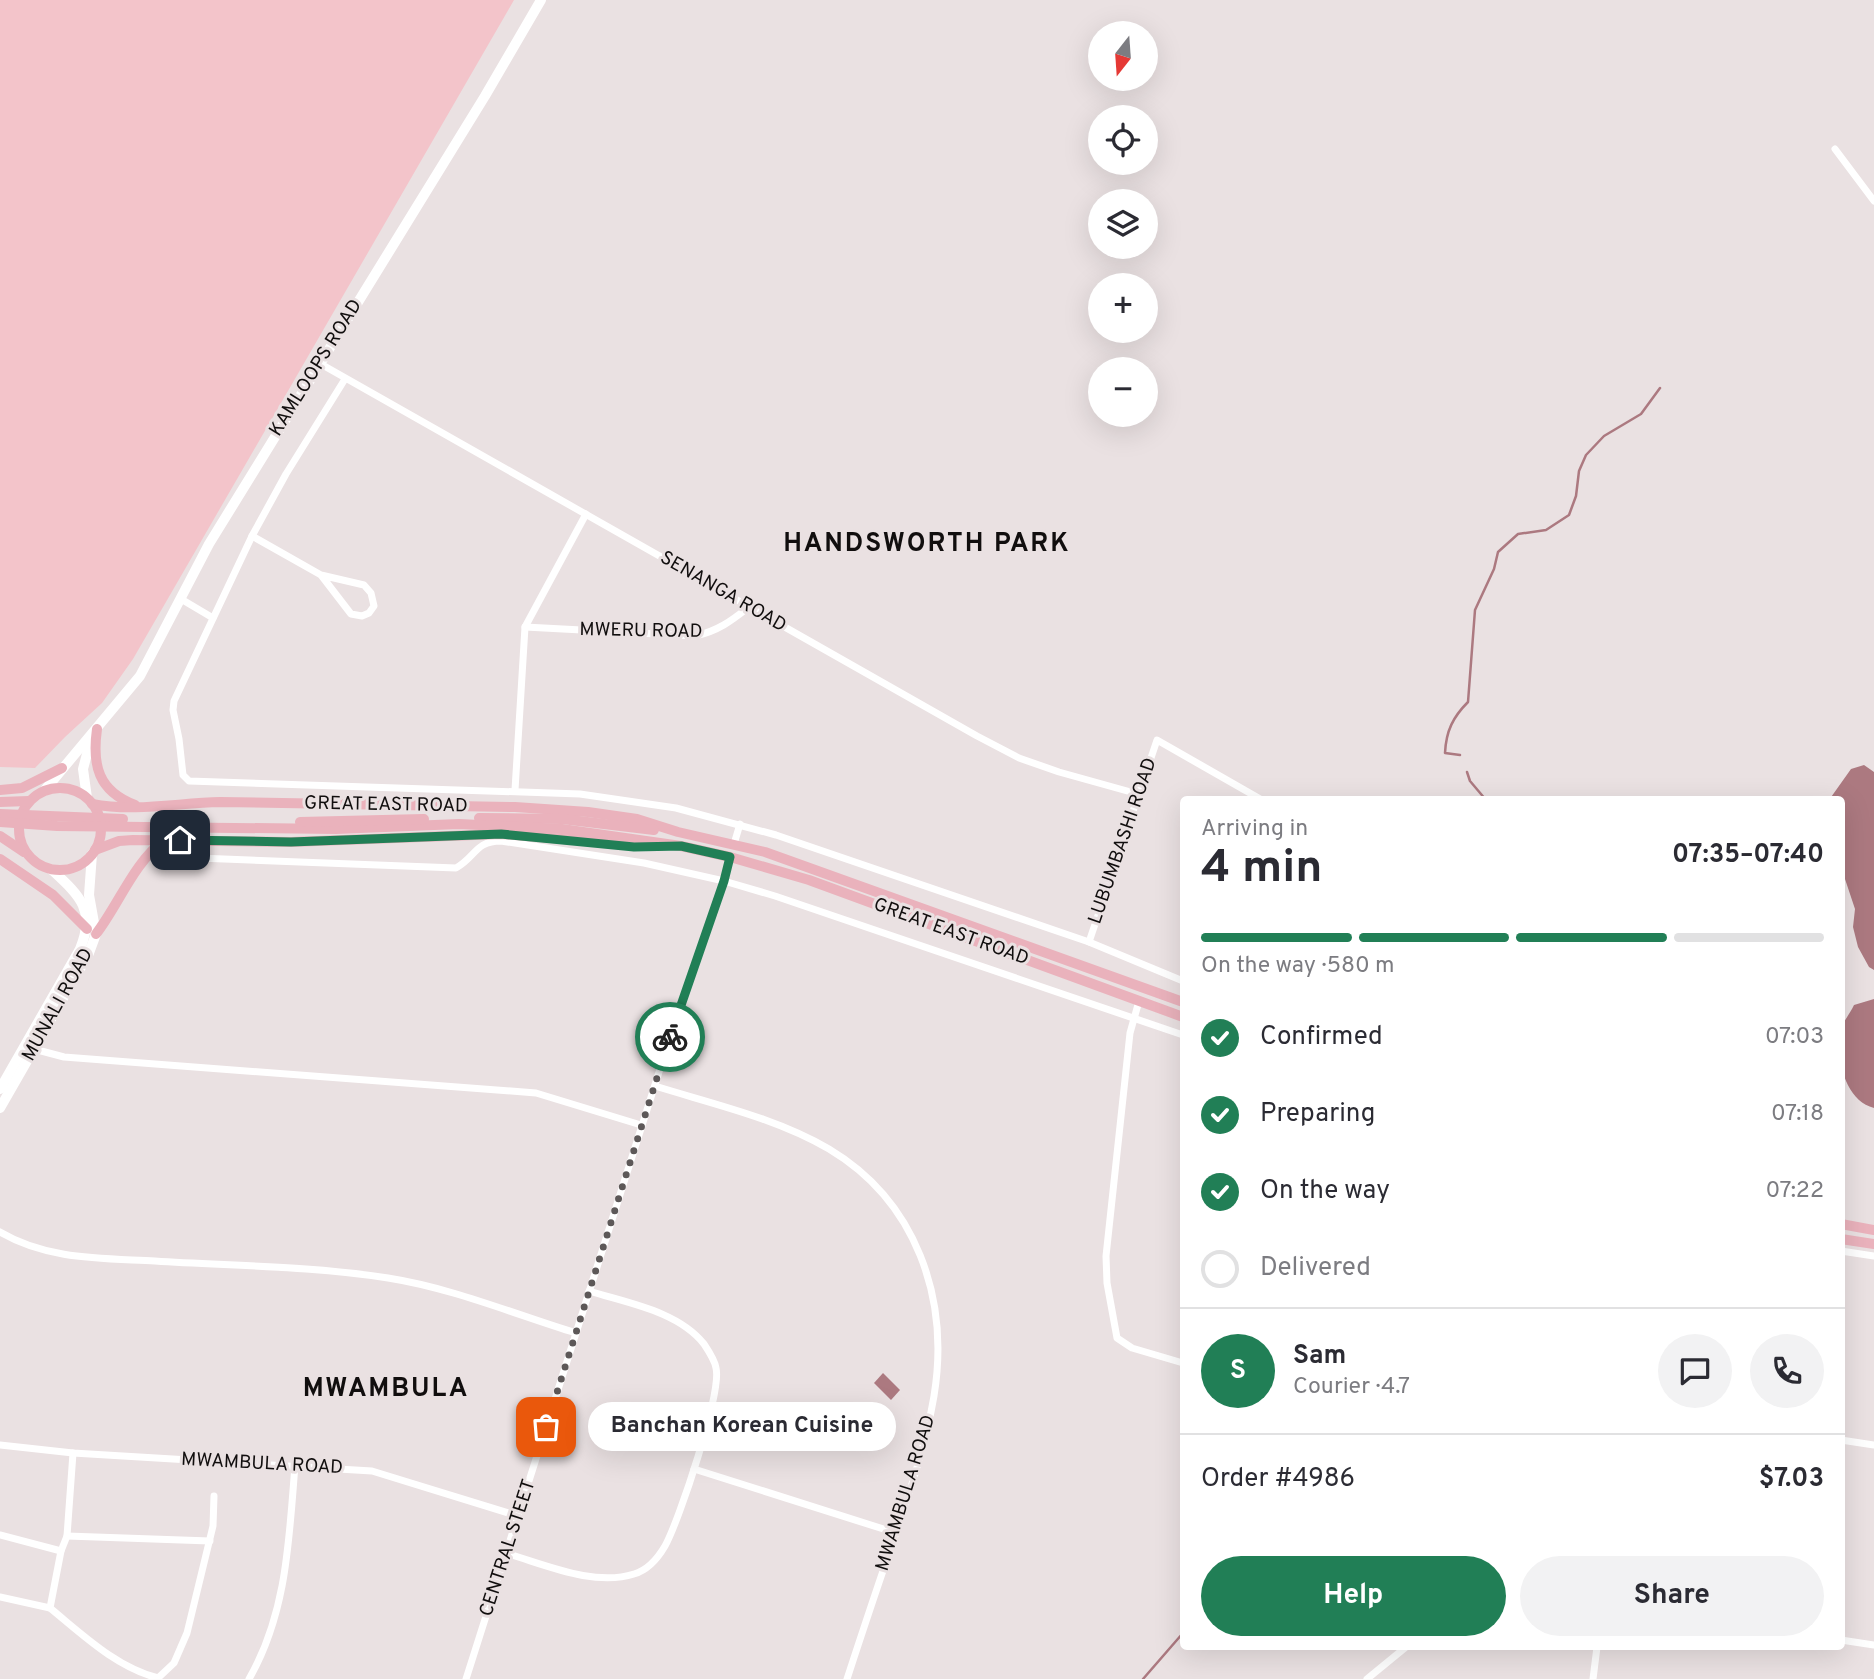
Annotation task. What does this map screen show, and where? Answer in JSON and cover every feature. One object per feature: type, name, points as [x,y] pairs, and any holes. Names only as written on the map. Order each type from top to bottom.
[{"type":"main road","name":"KAMLOOPS ROAD","points":[[44,790],[140,676],[209,544],[485,96],[541,0]]},
{"type":"main road","name":"KAMLOOPS ROAD","points":[[89,801],[83,769],[94,732]]},
{"type":"main road","points":[[94,732],[95,762],[105,785],[124,801],[149,807]]},
{"type":"main road","points":[[0,790],[22,788],[62,768]]},
{"type":"main road","points":[[0,836],[42,867],[70,870],[87,860],[99,841],[100,821],[89,801],[71,789],[53,788],[44,790],[29,802],[20,818],[19,827],[19,836],[26,853]]},
{"type":"main road","name":"GREAT EAST ROAD","points":[[89,801],[119,808],[220,802],[515,807],[588,812],[637,819],[678,832],[734,844],[863,886],[1180,1001]]},
{"type":"main road","points":[[0,802],[29,802]]},
{"type":"main road","name":"GREAT EAST ROAD","points":[[0,814],[119,823],[336,829],[459,824],[562,828],[677,846],[730,857],[809,880],[1180,1016]]},
{"type":"main road","name":"GREAT EAST ROAD","points":[[0,822],[57,826],[457,818],[562,819],[678,832]]},
{"type":"main road","name":"GREAT EAST ROAD","points":[[94,852],[119,841],[291,842],[501,834],[634,847],[677,846]]},
{"type":"main road","points":[[0,859],[52,895],[92,934],[147,856],[164,840]]},
{"type":"main road","name":"MUNALI ROAD","points":[[0,1108],[80,949],[92,934],[89,895],[94,852]]},
{"type":"main road","name":"MUNALI ROAD","points":[[52,870],[79,897],[92,934]]},
{"type":"main road","name":"MUNALI ROAD","points":[[0,1089],[29,1047]]},
{"type":"main road","points":[[1845,1225],[1874,1230]]},
{"type":"main road","points":[[1845,1240],[1874,1244]]},
{"type":"street","points":[[1835,149],[1874,201]]},
{"type":"street","name":"SENANGA ROAD","points":[[319,363],[1020,758],[1138,794]]},
{"type":"street","points":[[345,379],[286,474],[252,536],[174,701],[183,775],[189,781],[515,790],[624,799],[676,808],[740,824],[1089,942],[1180,980]]},
{"type":"street","points":[[515,790],[526,627],[586,514]]},
{"type":"street","points":[[252,536],[321,575],[364,585],[374,599],[374,606],[369,613],[362,616],[351,614],[321,575]]},
{"type":"street","points":[[181,599],[213,618]]},
{"type":"street","name":"MWERU ROAD","points":[[526,627],[695,636],[726,625],[749,607]]},
{"type":"street","name":"LUBUMBASHI ROAD","points":[[1089,942],[1157,740],[1255,796]]},
{"type":"street","points":[[734,844],[740,824]]},
{"type":"street","points":[[147,856],[456,868],[464,864],[481,844],[501,841],[644,863],[775,896],[1180,1034]]},
{"type":"street","name":"CENTRAL STEET","points":[[466,1679],[730,857]]},
{"type":"street","points":[[1139,1000],[1133,1018],[1106,1256],[1112,1318],[1117,1338],[1124,1345],[1180,1362]]},
{"type":"street","points":[[29,1047],[64,1057],[536,1093],[642,1125]]},
{"type":"street","name":"MWAMBULA ROAD","points":[[655,1086],[792,1130],[830,1150],[864,1175],[889,1200],[910,1230],[923,1260],[933,1300],[937,1332],[937,1365],[927,1430],[847,1679]]},
{"type":"street","points":[[0,1233],[17,1242],[75,1256],[388,1278],[434,1288],[576,1333]]},
{"type":"street","points":[[1845,1252],[1874,1256]]},
{"type":"street","points":[[505,1553],[591,1577],[614,1579],[638,1574],[654,1562],[666,1545],[694,1469],[716,1390],[716,1368],[704,1345],[685,1326],[662,1315],[590,1291]]},
{"type":"street","points":[[1845,1441],[1874,1445]]},
{"type":"street","name":"MWAMBULA ROAD","points":[[0,1445],[73,1453],[372,1471],[518,1516]]},
{"type":"street","points":[[50,1608],[61,1551],[67,1536],[73,1453]]},
{"type":"street","points":[[249,1679],[272,1629],[283,1588],[295,1465]]},
{"type":"street","points":[[694,1469],[896,1533]]},
{"type":"street","points":[[0,1597],[50,1608],[106,1654],[143,1674],[158,1678],[174,1663],[187,1633],[210,1541],[214,1496]]},
{"type":"street","points":[[0,1535],[61,1551]]},
{"type":"street","points":[[67,1536],[210,1541]]},
{"type":"street","points":[[1845,1640],[1874,1644]]},
{"type":"street","points":[[1367,1679],[1402,1650]]},
{"type":"street","points":[[1593,1679],[1597,1650]]},
{"type":"shaded area","points":[[0,0],[514,0],[133,659],[102,703],[35,768],[0,767]]},
{"type":"shaded area","points":[[1864,765],[1874,772],[1874,970],[1869,967],[1858,947],[1853,927],[1855,909],[1845,879],[1845,796],[1832,796],[1851,769]]},
{"type":"shaded area","points":[[1874,999],[1874,1108],[1855,1096],[1845,1077],[1845,1021],[1854,1005]]},
{"type":"shaded area","points":[[883,1373],[900,1390],[891,1400],[874,1383]]},
{"type":"waterway","points":[[1460,755],[1445,753],[1447,738],[1454,719],[1468,702],[1475,610],[1494,569],[1498,552],[1518,534],[1546,530],[1569,515],[1576,496],[1579,471],[1586,455],[1604,436],[1641,414],[1660,388]]},
{"type":"waterway","points":[[1467,772],[1470,781],[1483,796]]},
{"type":"waterway","points":[[1143,1679],[1180,1636]]},
{"type":"way so far","points":[[546,1427],[670,1037]]},
{"type":"place","name":"Banchan Korean Cuisine","points":[[546,1427]]},
{"type":"district","name":"HANDSWORTH PARK","points":[[927,544]]},
{"type":"district","name":"MWAMBULA","points":[[386,1389]]},
{"type":"route","points":[[180,840],[291,842],[501,834],[634,847],[681,846],[730,857],[670,1037]]}]
